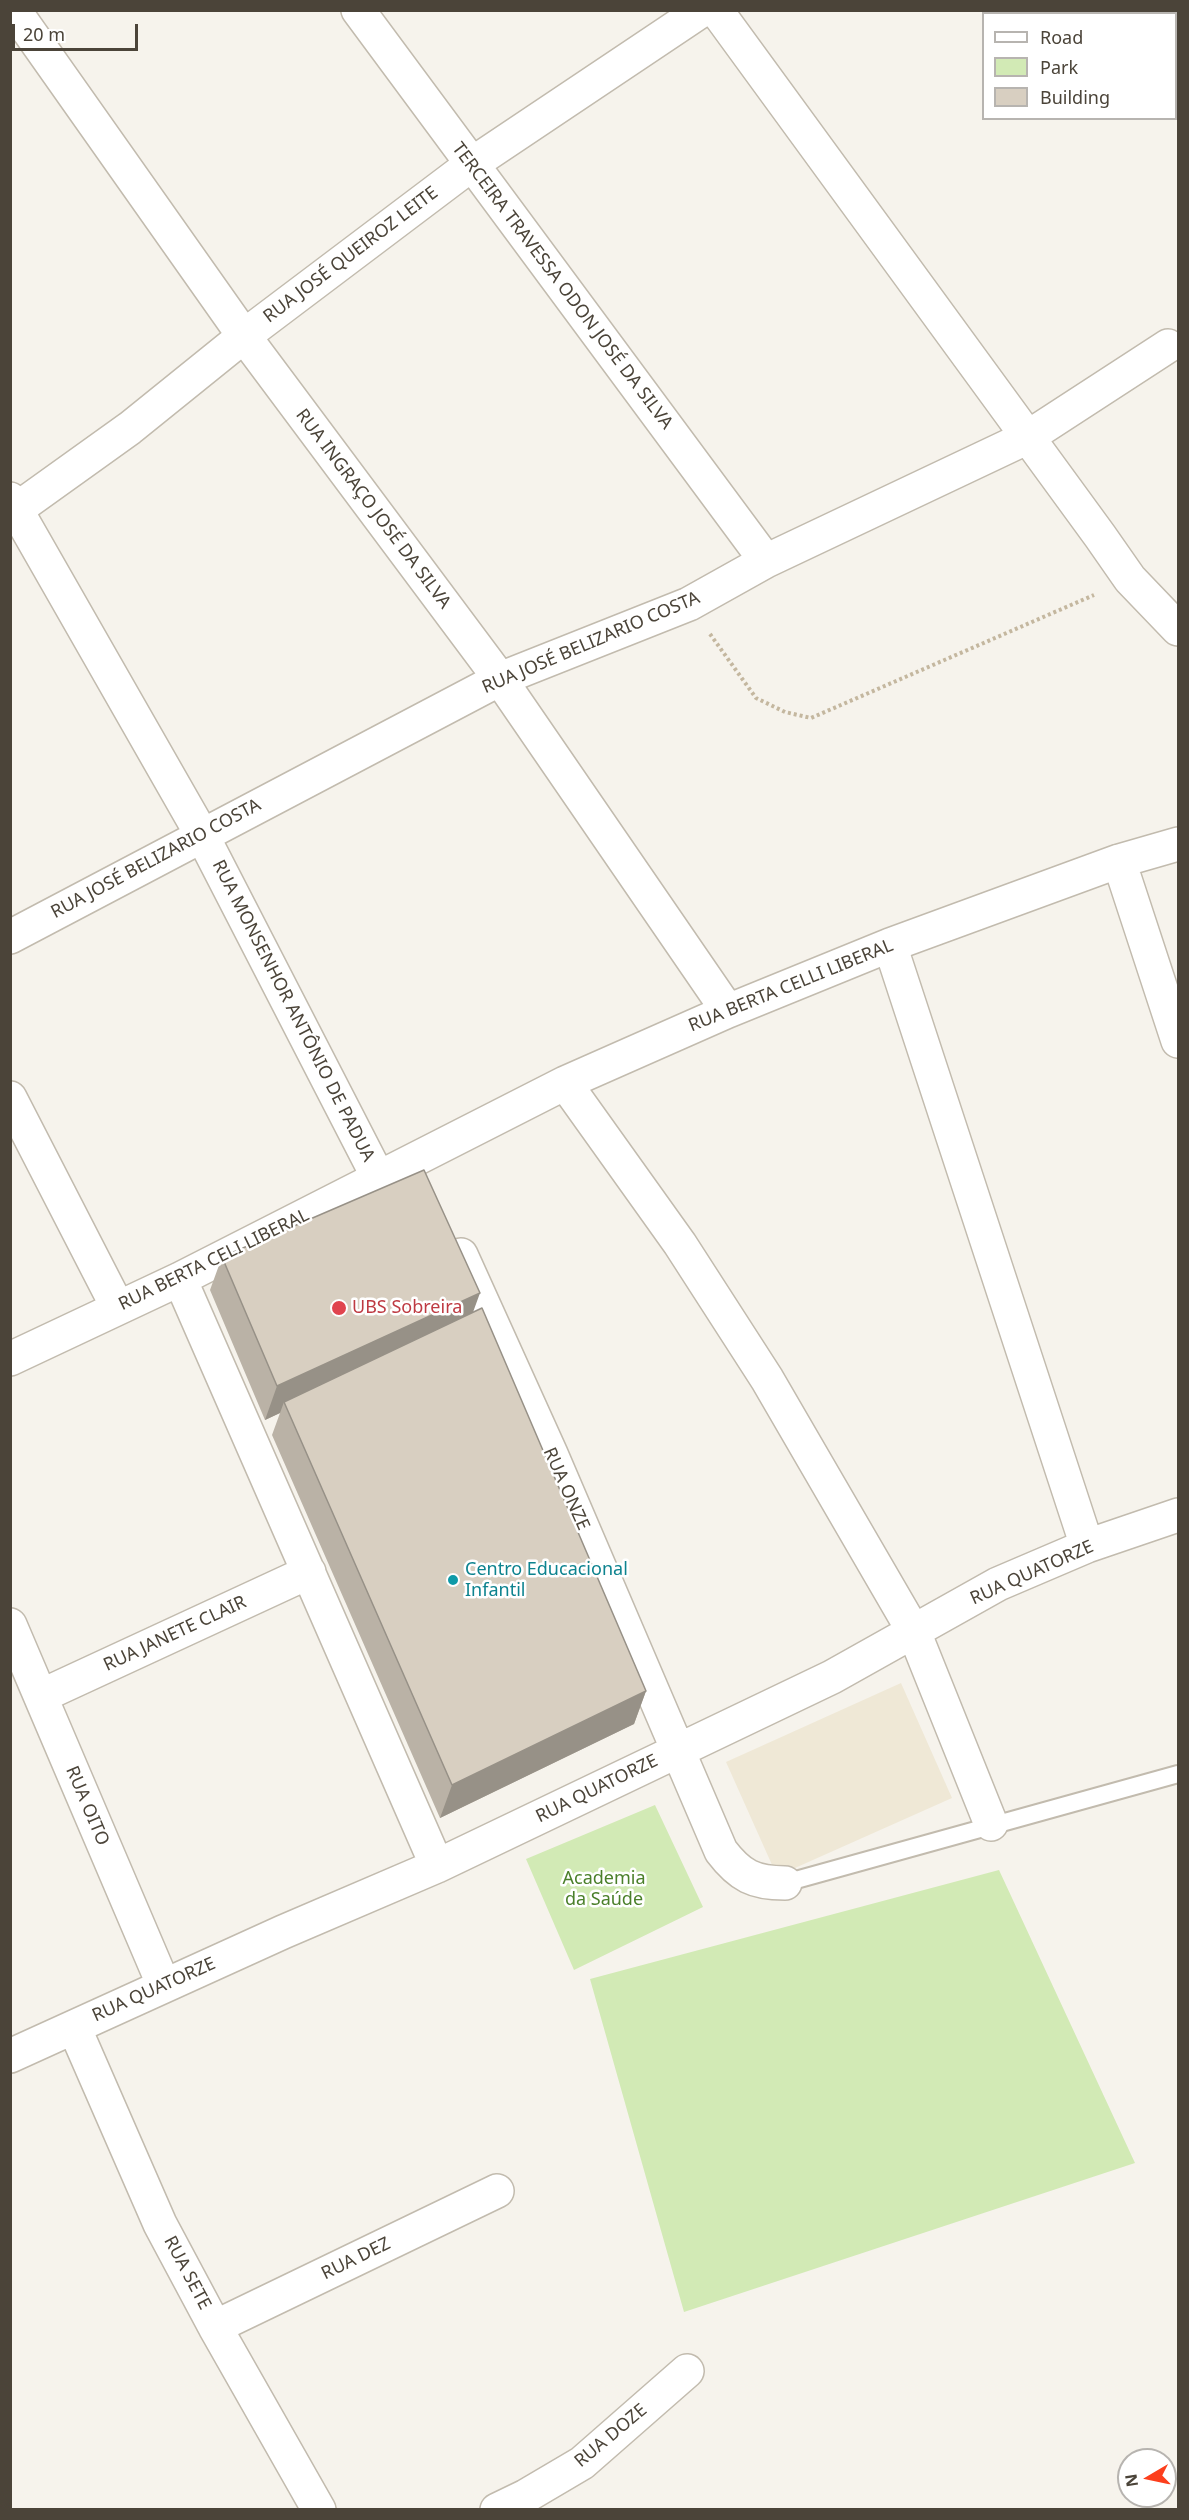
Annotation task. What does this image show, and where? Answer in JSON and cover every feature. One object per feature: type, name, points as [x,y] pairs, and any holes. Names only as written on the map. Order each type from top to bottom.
[{"type":"street","name":"RUA INGRAÇO JOSÉ DA SILVA","points":[[14,10],[244,336],[500,679],[728,1011]]},
{"type":"street","name":"TERCEIRA TRAVESSA ODON JOSÉ DA SILVA","points":[[358,10],[766,561]]},
{"type":"street","name":"RUA JOSÉ QUEIROZ LEITE","points":[[13,507],[130,428],[244,336],[472,164],[702,10]]},
{"type":"street","points":[[716,10],[1130,579],[1179,629]]},
{"type":"street","name":"RUA JOSÉ BELIZARIO COSTA","points":[[10,937],[500,679],[688,604],[766,561],[1028,437],[1168,346]]},
{"type":"street","name":"RUA MONSENHOR ANTÔNIO DE PADUA","points":[[13,507],[202,835],[380,1179]]},
{"type":"street","name":"RUA BERTA CELLI LIBERAL","points":[[416,1158],[565,1083],[728,1011],[890,945],[1119,861],[1179,844]]},
{"type":"street","points":[[1119,861],[1179,1041]]},
{"type":"street","points":[[890,945],[1087,1546]]},
{"type":"street","points":[[565,1083],[680,1244],[754,1359],[914,1632],[991,1824]]},
{"type":"street","points":[[10,1098],[118,1308]]},
{"type":"street","points":[[416,1158],[431,1190]]},
{"type":"street","name":"RUA BERTA CELI LIBERAL","points":[[10,1359],[180,1279],[380,1179],[416,1158]]},
{"type":"street","name":"RUA ONZE","points":[[450,1232],[550,1454],[720,1851],[733,1867],[747,1877],[766,1883],[785,1883]]},
{"type":"street","points":[[180,1279],[437,1866]]},
{"type":"street","name":"RUA QUATORZE","points":[[10,2056],[283,1932],[437,1866],[832,1677],[998,1584],[1087,1546],[1179,1515]]},
{"type":"street","name":"RUA JANETE CLAIR","points":[[41,1696],[309,1572]]},
{"type":"street","name":"RUA OITO","points":[[10,1625],[164,1986]]},
{"type":"street","name":"RUA SETE","points":[[74,2027],[160,2224],[215,2327],[319,2510]]},
{"type":"street","name":"RUA DEZ","points":[[215,2327],[497,2191]]},
{"type":"street","name":"RUA DOZE","points":[[497,2510],[582,2463],[687,2371]]},
{"type":"lane","points":[[785,1883],[991,1824],[1179,1774]]},
{"type":"path","points":[[688,604],[756,698],[785,712],[811,718],[1130,579]]},
{"type":"shaded area","points":[[901,1683],[952,1798],[777,1876],[726,1762]]},
{"type":"green space","name":"Academia da Saúde","points":[[655,1805],[703,1907],[574,1970],[526,1859]]},
{"type":"green space","points":[[999,1870],[1135,2163],[684,2312],[590,1979]]},
{"type":"building","name":"UBS Sobreira","points":[[424,1170],[480,1293],[277,1386],[222,1257]]},
{"type":"building","name":"Centro Educacional Infantil","points":[[482,1308],[646,1691],[452,1785],[284,1402]]},
{"type":"place","name":"UBS Sobreira","points":[[339,1308]]},
{"type":"place","name":"Centro Educacional Infantil","points":[[453,1580]]}]
